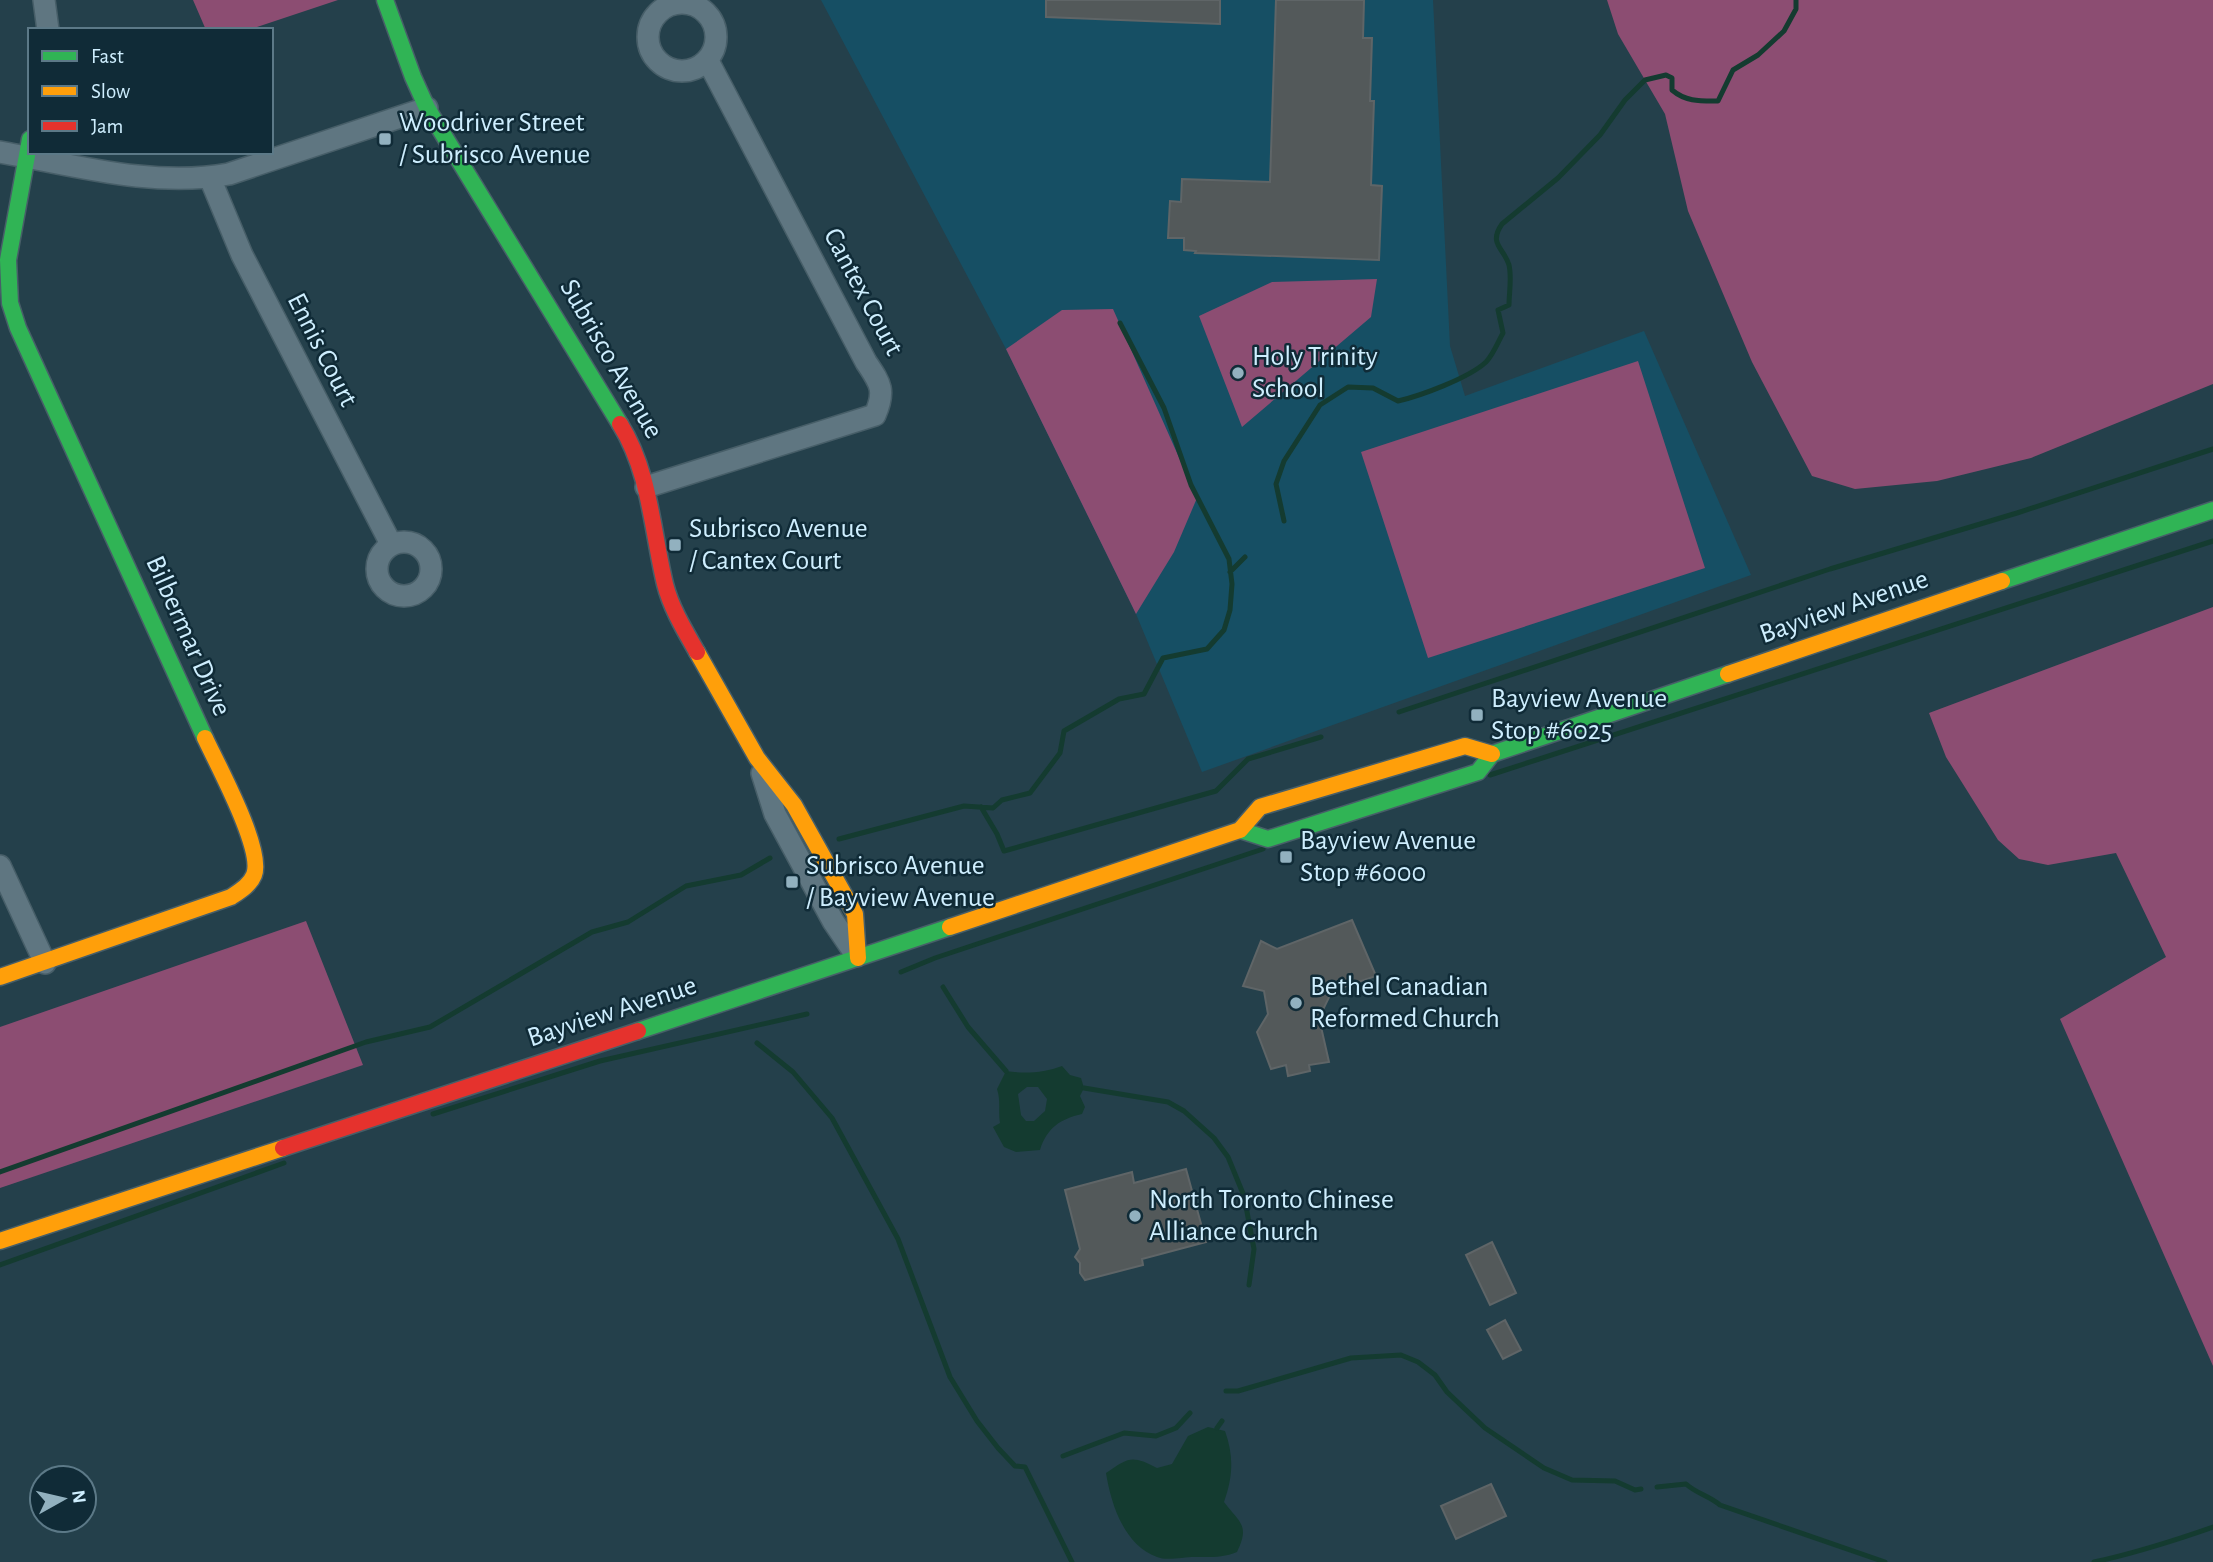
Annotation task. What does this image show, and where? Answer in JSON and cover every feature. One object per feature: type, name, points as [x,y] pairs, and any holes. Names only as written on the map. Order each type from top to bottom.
[{"type":"main road","name":"Subrisco Avenue","points":[[385,0],[427,108],[621,425],[646,487],[666,587],[673,606],[757,758]]},
{"type":"main road","name":"Bilbermar Drive","points":[[0,977],[232,897],[245,889],[254,877],[258,861],[253,844],[172,661],[18,328],[10,303],[8,260],[28,148]]},
{"type":"main road","name":"Bayview Avenue","points":[[1240,830],[1268,839],[1478,772],[1492,754],[2213,510]]},
{"type":"main road","name":"Bayview Avenue","points":[[0,1241],[1240,830],[1261,807],[1465,746],[1492,754]]},
{"type":"street","points":[[44,0],[48,28]]},
{"type":"street","name":"Cantex Court","points":[[646,487],[875,415],[882,401],[881,383],[866,362],[708,61]]},
{"type":"street","points":[[50,154],[129,175],[209,178],[229,174],[427,108]]},
{"type":"street","points":[[0,152],[28,148]]},
{"type":"street","name":"Ennis Court","points":[[209,178],[242,255],[391,544]]},
{"type":"street","name":"Subrisco Avenue","points":[[757,758],[775,814],[833,921],[858,958]]},
{"type":"street","points":[[0,866],[45,962]]},
{"type":"shaded area","points":[[193,0],[338,0],[254,28],[205,28]]},
{"type":"shaded area","name":"Holy Trinity School","points":[[821,0],[1433,0],[1450,346],[1465,396],[1644,331],[1751,575],[1202,772],[1136,614],[1006,349]]},
{"type":"shaded area","points":[[1607,0],[2213,0],[2213,384],[2031,458],[1937,481],[1855,489],[1812,476],[1752,362],[1688,211],[1665,114],[1618,34]]},
{"type":"shaded area","points":[[1377,279],[1371,317],[1242,427],[1199,316],[1272,282]]},
{"type":"shaded area","points":[[1113,309],[1197,498],[1174,552],[1136,614],[1006,349],[1062,310]]},
{"type":"shaded area","points":[[1638,361],[1705,568],[1428,658],[1361,452]]},
{"type":"shaded area","points":[[2213,607],[2213,1366],[2060,1019],[2166,957],[2116,853],[2048,865],[2019,859],[1998,840],[1946,757],[1929,713]]},
{"type":"shaded area","points":[[306,921],[363,1065],[0,1188],[0,1027]]},
{"type":"shaded area","points":[[1062,1066],[1070,1075],[1081,1078],[1084,1088],[1080,1096],[1085,1107],[1082,1114],[1055,1126],[1046,1136],[1040,1150],[1016,1152],[1004,1147],[993,1127],[1000,1123],[997,1089],[1006,1071],[1034,1072]],"holes":[[[1027,1087],[1038,1087],[1047,1099],[1045,1111],[1034,1121],[1026,1121],[1021,1115],[1018,1094]]]},
{"type":"shaded area","points":[[1208,1427],[1225,1431],[1228,1440],[1231,1467],[1224,1502],[1239,1520],[1243,1530],[1241,1543],[1237,1552],[1221,1556],[1170,1559],[1157,1557],[1136,1543],[1121,1522],[1111,1498],[1106,1473],[1131,1460],[1142,1461],[1157,1468],[1172,1464],[1188,1436]]},
{"type":"building","points":[[1046,0],[1220,0],[1220,24],[1046,17]]},
{"type":"building","points":[[1276,0],[1364,0],[1363,38],[1372,38],[1370,101],[1374,101],[1371,185],[1382,186],[1379,260],[1195,253],[1196,251],[1184,250],[1184,238],[1168,238],[1170,201],[1181,202],[1182,179],[1270,182]]},
{"type":"building","name":"Bethel Canadian Reformed Church","points":[[1352,920],[1376,976],[1332,991],[1319,1018],[1329,1062],[1309,1065],[1310,1071],[1288,1076],[1286,1065],[1271,1069],[1257,1032],[1268,1014],[1264,991],[1243,986],[1261,941],[1277,949]]},
{"type":"building","name":"North Toronto Chinese Alliance Church","points":[[1186,1169],[1206,1242],[1142,1259],[1143,1265],[1085,1280],[1080,1273],[1080,1263],[1075,1257],[1080,1249],[1065,1190],[1132,1172],[1134,1183]]},
{"type":"building","points":[[1492,1242],[1516,1293],[1490,1305],[1466,1255]]},
{"type":"building","points":[[1505,1320],[1521,1350],[1503,1359],[1487,1330]]},
{"type":"building","points":[[1491,1484],[1506,1516],[1456,1539],[1441,1506]]},
{"type":"waterway","points":[[1284,521],[1276,484],[1284,461],[1320,405],[1348,387],[1373,388],[1398,401],[1456,380],[1486,362],[1503,333],[1498,310],[1509,305],[1509,265],[1498,246],[1496,236],[1502,224],[1558,178],[1600,135],[1625,100],[1645,80],[1666,75],[1672,78],[1672,90],[1683,97],[1718,101],[1733,70],[1758,55],[1784,31],[1796,9],[1796,0]]},
{"type":"waterway","points":[[839,839],[964,806],[993,808],[1002,800],[1030,793],[1060,753],[1064,731],[1119,699],[1144,694],[1163,658],[1207,649],[1224,630],[1230,610],[1232,584],[1229,559],[1191,485],[1164,408],[1120,323]]},
{"type":"waterway","points":[[1399,712],[1830,569],[2017,513],[2213,449]]},
{"type":"waterway","points":[[1490,775],[2213,541]]},
{"type":"waterway","points":[[1230,572],[1245,557]]},
{"type":"waterway","points":[[981,807],[1004,851],[1216,791],[1248,759],[1321,737]]},
{"type":"waterway","points":[[901,972],[935,958],[1263,849]]},
{"type":"waterway","points":[[0,1172],[366,1042],[430,1027],[592,932],[628,922],[686,886],[741,875],[770,858]]},
{"type":"waterway","points":[[943,987],[968,1027],[1006,1071]]},
{"type":"waterway","points":[[433,1114],[600,1061],[807,1014]]},
{"type":"waterway","points":[[757,1043],[793,1072],[832,1118],[898,1239],[950,1377],[977,1421],[998,1448],[1015,1466],[1025,1467],[1072,1562]]},
{"type":"waterway","points":[[1084,1088],[1168,1102],[1184,1111],[1214,1138],[1228,1157],[1244,1196],[1254,1249],[1249,1285]]},
{"type":"waterway","points":[[0,1265],[284,1163]]},
{"type":"waterway","points":[[1226,1391],[1238,1391],[1351,1358],[1401,1355],[1418,1362],[1435,1375],[1447,1392],[1485,1428],[1544,1468],[1572,1480],[1615,1481],[1635,1490],[1641,1489]]},
{"type":"waterway","points":[[1063,1456],[1124,1433],[1156,1436],[1176,1428],[1190,1413]]},
{"type":"waterway","points":[[1217,1428],[1222,1421]]},
{"type":"waterway","points":[[1657,1487],[1686,1484],[1720,1505],[1885,1562]]},
{"type":"waterway","points":[[2094,1562],[2213,1527]]},
{"type":"traffic: fast","points":[[385,0],[427,108],[620,424]]},
{"type":"traffic: fast","points":[[28,150],[8,260],[10,303],[18,328],[205,738]]},
{"type":"traffic: fast","points":[[2002,581],[2213,510]]},
{"type":"traffic: fast","points":[[1240,830],[1268,839],[1478,772],[1492,754],[1728,674]]},
{"type":"traffic: fast","points":[[638,1031],[950,927]]},
{"type":"traffic: slow","points":[[1728,674],[2002,581]]},
{"type":"traffic: slow","points":[[697,652],[757,758],[794,805],[855,914],[858,958]]},
{"type":"traffic: slow","points":[[0,977],[231,897],[250,882],[255,863],[252,847],[238,807],[205,738]]},
{"type":"traffic: slow","points":[[950,927],[1240,830],[1260,807],[1465,746],[1492,754]]},
{"type":"traffic: slow","points":[[0,1241],[283,1148]]},
{"type":"traffic: jam","points":[[620,424],[630,442],[644,481],[668,593],[697,652]]},
{"type":"traffic: jam","points":[[283,1148],[638,1031]]},
{"type":"place","name":"Woodriver Street / Subrisco Avenue","points":[[385,139]]},
{"type":"place","name":"Holy Trinity School","points":[[1238,373]]},
{"type":"place","name":"Subrisco Avenue / Cantex Court","points":[[675,545]]},
{"type":"place","name":"Bayview Avenue Stop #6025","points":[[1477,715]]},
{"type":"place","name":"Bayview Avenue Stop #6000","points":[[1286,857]]},
{"type":"place","name":"Subrisco Avenue / Bayview Avenue","points":[[792,882]]},
{"type":"place","name":"Bethel Canadian Reformed Church","points":[[1296,1003]]},
{"type":"place","name":"North Toronto Chinese Alliance Church","points":[[1135,1216]]}]
